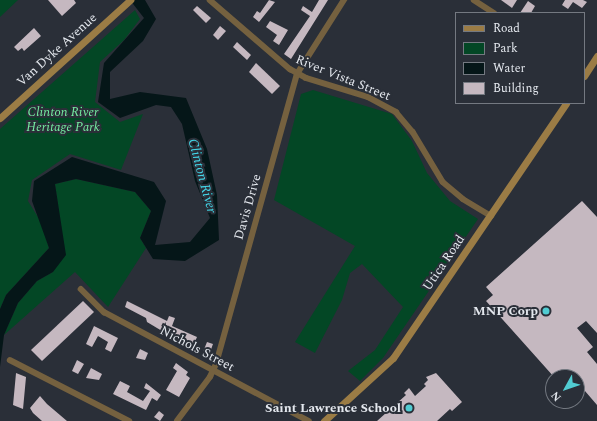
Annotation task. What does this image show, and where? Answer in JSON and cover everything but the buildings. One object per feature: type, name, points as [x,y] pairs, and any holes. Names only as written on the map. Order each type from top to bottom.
[{"type":"street","name":"Van Dyke Avenue","points":[[0,118],[130,0]]},
{"type":"street","name":"River Vista Street","points":[[210,0],[266,51],[297,74],[368,97],[396,112],[413,132],[443,182],[463,199],[491,216]]},
{"type":"street","name":"Davis Drive","points":[[177,421],[214,370],[297,74],[344,0]]},
{"type":"street","points":[[474,0],[492,12]]},
{"type":"street","points":[[585,72],[597,56]]},
{"type":"street","name":"Utica Road","points":[[324,421],[393,358],[491,216],[565,104]]},
{"type":"street","name":"Nichols Street","points":[[80,289],[101,310],[309,421]]},
{"type":"street","points":[[10,360],[129,421]]},
{"type":"green space","points":[[0,0],[18,0],[0,17]]},
{"type":"green space","name":"Clinton River Heritage Park","points":[[135,10],[140,19],[124,40],[100,62],[95,102],[120,122],[143,114],[121,170],[70,154],[32,180],[28,201],[41,222],[49,248],[6,295],[0,309],[0,129]]},
{"type":"green space","points":[[313,90],[392,114],[412,141],[427,173],[450,201],[478,219],[383,358],[360,381],[348,371],[375,350],[403,307],[362,264],[350,273],[342,300],[315,353],[295,342],[355,246],[274,200],[301,94]]},
{"type":"green space","points":[[76,179],[135,192],[151,211],[140,238],[146,248],[108,307],[75,272],[4,335],[18,303],[37,281],[53,272],[60,220],[55,184]]},
{"type":"water","name":"Clinton River","points":[[130,0],[145,0],[156,19],[143,41],[110,72],[110,99],[140,92],[186,98],[207,149],[217,195],[219,240],[185,261],[153,259],[140,238],[151,211],[135,192],[76,179],[55,184],[66,255],[53,272],[37,281],[18,303],[4,335],[0,367],[0,309],[6,295],[49,248],[32,201],[34,181],[72,157],[154,182],[166,201],[155,245],[190,242],[210,218],[195,181],[182,124],[171,107],[156,105],[120,118],[98,102],[104,63],[144,18]]},
{"type":"place","name":"MNP Corp","points":[[546,311]]},
{"type":"place","name":"Saint Lawrence School","points":[[409,408]]}]
